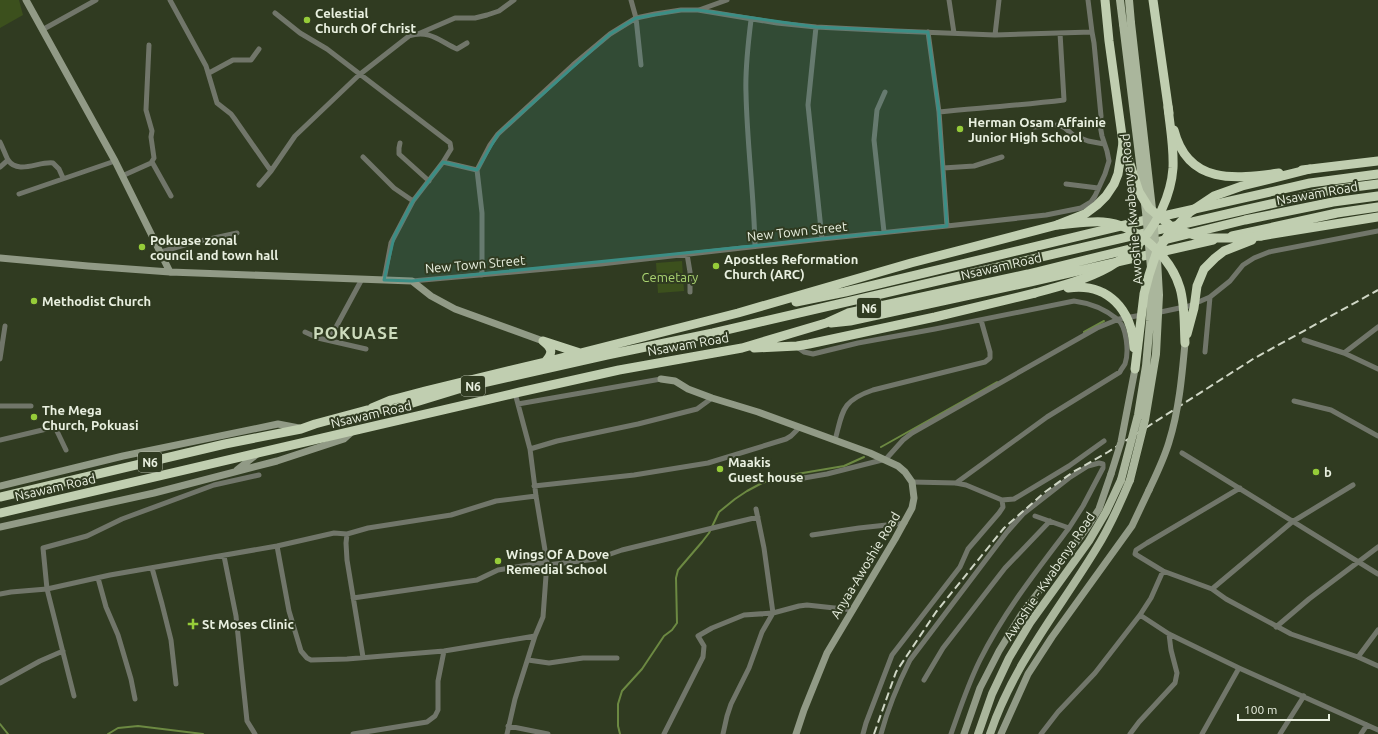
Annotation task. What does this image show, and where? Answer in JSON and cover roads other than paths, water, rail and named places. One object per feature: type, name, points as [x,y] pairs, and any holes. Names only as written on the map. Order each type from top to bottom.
[{"type":"highway","points":[[1105,0],[1123,143],[1139,192],[1149,208],[1173,228],[1203,238],[1239,238],[1261,236],[1378,217]]},
{"type":"highway","points":[[742,348],[796,346],[935,317],[1064,286],[1086,278],[1118,263],[1131,252],[1154,226],[1165,203],[1170,187],[1173,169],[1168,107],[1153,0]]},
{"type":"highway","points":[[1168,107],[1176,140],[1181,148],[1194,164],[1212,174],[1232,178],[1252,177],[1377,161]]},
{"type":"highway","points":[[367,410],[398,398],[738,313],[911,263],[1057,225],[1085,214],[1106,196],[1114,184],[1118,174],[1123,143]]},
{"type":"highway","points":[[1135,369],[1144,294],[1156,254],[1168,235],[1190,212],[1214,196],[1242,186],[1310,170]]},
{"type":"highway","points":[[738,313],[845,292],[1150,219],[1310,184],[1378,174]]},
{"type":"highway","name":"Nsawam Road","points":[[0,497],[225,444],[301,428],[367,410],[393,409],[465,388],[1331,190],[1378,184]]},
{"type":"highway","name":"Nsawam Road","points":[[0,513],[353,432],[515,393],[619,370],[742,348],[826,323],[848,313],[1028,274],[1245,220],[1333,202],[1378,196]]},
{"type":"highway","points":[[826,323],[857,320],[1264,229],[1338,213],[1378,207]]},
{"type":"highway","points":[[1057,225],[1103,222],[1117,225],[1141,236],[1152,245],[1165,258],[1180,288],[1185,343]]},
{"type":"highway","points":[[1185,343],[1194,308],[1197,286],[1204,270],[1224,251],[1261,236]]},
{"type":"highway","points":[[1035,293],[1078,287],[1105,293],[1115,300],[1122,308],[1130,323],[1134,336],[1135,369]]},
{"type":"highway","points":[[543,341],[581,353]]},
{"type":"highway","points":[[543,341],[548,345],[551,352],[550,356],[545,362]]},
{"type":"main road","points":[[1120,0],[1127,24]]},
{"type":"main road","points":[[1127,24],[1129,0]]},
{"type":"main road","name":"Awoshie - Kwabenya Road","points":[[978,734],[992,694],[1009,658],[1030,623],[1089,541],[1106,512],[1121,480],[1138,415],[1146,366],[1152,279],[1127,24]]},
{"type":"main road","name":"Awoshie - Kwabenya Road","points":[[990,734],[1003,699],[1019,669],[1097,548],[1117,511],[1130,480],[1145,420],[1156,354],[1159,294],[1152,209],[1127,24]]},
{"type":"street","points":[[26,0],[115,161],[170,272]]},
{"type":"street","points":[[42,30],[96,0]]},
{"type":"street","points":[[170,0],[209,73],[217,103],[231,114],[272,171]]},
{"type":"street","points":[[259,185],[272,171],[295,136],[360,75],[409,36],[418,34],[455,18],[475,18],[488,15],[499,11],[514,0]]},
{"type":"street","points":[[631,0],[636,18],[641,65]]},
{"type":"street","points":[[698,10],[727,0]]},
{"type":"street","points":[[948,0],[954,33]]},
{"type":"street","points":[[995,35],[999,0]]},
{"type":"street","name":"New Town Street","points":[[412,281],[687,254],[947,226],[1046,215],[1081,208],[1091,202],[1105,174],[1109,161],[1100,125],[1101,116],[1088,0]]},
{"type":"street","points":[[482,275],[482,213],[477,170],[490,145],[498,134],[584,56],[610,34],[636,18],[681,10],[698,10],[751,20],[816,27],[995,35],[1092,32]]},
{"type":"street","points":[[275,13],[300,33],[327,49],[450,143],[451,148],[443,162],[413,201],[391,243],[384,280]]},
{"type":"street","points":[[751,20],[747,54],[746,93],[755,218],[755,246]]},
{"type":"street","points":[[816,27],[808,105],[822,239]]},
{"type":"street","points":[[928,32],[939,112],[947,226]]},
{"type":"street","points":[[939,112],[1064,100],[1060,33]]},
{"type":"street","points":[[418,34],[438,38],[457,49],[467,43]]},
{"type":"street","points":[[122,176],[152,162],[154,158],[151,137],[152,131],[146,110],[149,45]]},
{"type":"street","points":[[209,73],[233,60],[251,60],[259,49]]},
{"type":"street","points":[[884,232],[874,140],[877,110],[885,92]]},
{"type":"street","points":[[1034,127],[1058,125],[1065,128],[1073,135],[1088,141],[1104,144]]},
{"type":"street","points":[[0,142],[8,160],[12,164],[23,167],[53,163],[59,169],[63,178]]},
{"type":"street","points":[[400,143],[399,154],[429,181]]},
{"type":"street","points":[[363,157],[394,188],[413,201]]},
{"type":"street","points":[[943,168],[974,166],[1002,157]]},
{"type":"street","points":[[0,167],[8,160]]},
{"type":"street","points":[[19,194],[115,161]]},
{"type":"street","points":[[152,162],[172,196]]},
{"type":"street","points":[[443,162],[477,170]]},
{"type":"street","points":[[1066,184],[1098,188]]},
{"type":"street","points":[[786,479],[798,479],[827,474],[886,459],[903,440],[912,433],[1097,328],[1119,320],[1189,306],[1210,297],[1230,281],[1244,265],[1254,258],[1269,252],[1378,231]]},
{"type":"street","points":[[161,252],[191,243],[237,233]]},
{"type":"street","points":[[687,254],[690,272],[690,292]]},
{"type":"street","points":[[0,258],[170,272],[412,281],[431,296],[455,309],[543,341]]},
{"type":"street","points":[[329,340],[362,279]]},
{"type":"street","points":[[1205,352],[1210,297]]},
{"type":"street","points":[[796,346],[804,352],[813,354],[858,343],[1074,301],[1087,303],[1119,320],[1125,332],[1127,350],[1125,363],[1120,372],[1047,417],[956,483]]},
{"type":"street","points":[[835,440],[844,409],[848,403],[861,394],[985,362],[990,358],[990,352],[981,320]]},
{"type":"street","points":[[0,359],[4,326]]},
{"type":"street","points":[[1344,353],[1378,327]]},
{"type":"street","points":[[305,332],[318,338],[366,349]]},
{"type":"street","points":[[1304,340],[1344,353],[1378,368]]},
{"type":"street","points":[[1001,734],[1028,674],[1052,637],[1132,526],[1149,490],[1170,441],[1181,385],[1185,343]]},
{"type":"street","points":[[964,734],[980,688],[999,651],[1021,615],[1087,528],[1099,509],[1120,442],[1135,369]]},
{"type":"street","points":[[518,404],[662,379],[675,381],[688,389],[712,398],[800,427],[886,459],[905,472],[912,482],[956,483],[966,485],[1002,500],[1019,497],[1069,466],[1104,441]]},
{"type":"street","points":[[507,734],[515,699],[535,636],[543,617],[547,563],[534,486],[530,449],[515,393]]},
{"type":"street","points":[[530,449],[557,441],[638,424],[697,409],[712,398]]},
{"type":"street","points":[[1294,401],[1331,410],[1378,436]]},
{"type":"street","points":[[0,406],[32,406]]},
{"type":"street","points":[[0,486],[123,456],[278,424],[301,428]]},
{"type":"street","points":[[0,440],[55,427],[66,450]]},
{"type":"street","points":[[534,486],[634,475],[708,463],[786,439],[800,427]]},
{"type":"street","points":[[0,527],[154,493],[277,461],[344,439],[353,432]]},
{"type":"street","points":[[1182,453],[1378,574]]},
{"type":"street","points":[[235,472],[258,454]]},
{"type":"street","points":[[881,734],[891,702],[910,660],[1007,532],[1023,514],[1075,474],[1088,466],[1099,463],[1103,464],[1104,468],[1069,528],[1015,600],[995,632],[980,661],[951,734]]},
{"type":"street","points":[[1069,466],[1075,474]]},
{"type":"street","points":[[74,696],[47,588],[43,548],[87,536],[122,519],[214,485],[259,475]]},
{"type":"street","name":"Anyaa-Awoshie Road","points":[[796,734],[827,653],[905,523],[912,508],[914,498],[912,482]]},
{"type":"street","points":[[1212,589],[1292,522],[1353,485]]},
{"type":"street","points":[[1240,488],[1136,550],[1135,554],[1163,571],[1212,589],[1226,599],[1291,634],[1358,657],[1378,666]]},
{"type":"street","points":[[0,594],[47,588],[224,556],[334,533],[347,534],[368,528],[451,515],[496,501],[536,496]]},
{"type":"street","points":[[863,734],[892,655],[960,567],[968,549],[999,514],[1003,507],[1002,500]]},
{"type":"street","points":[[723,734],[726,716],[749,668],[762,632],[773,613],[764,548],[756,509]]},
{"type":"street","points":[[1035,516],[1069,528]]},
{"type":"street","points":[[353,598],[476,580],[495,571],[547,563],[596,559],[622,550],[758,517]]},
{"type":"street","points":[[924,680],[943,648],[1004,568],[1050,521]]},
{"type":"street","points":[[812,535],[905,523]]},
{"type":"street","points":[[347,534],[347,555],[363,657]]},
{"type":"street","points":[[277,546],[289,611],[301,652],[311,660],[316,661],[444,651],[535,636]]},
{"type":"street","points":[[1276,627],[1309,599],[1378,546]]},
{"type":"street","points":[[224,556],[236,616],[247,721],[255,734]]},
{"type":"street","points":[[152,568],[171,640],[176,684]]},
{"type":"street","points":[[1042,734],[1058,712],[1094,673],[1140,615],[1163,571]]},
{"type":"street","points":[[98,578],[106,607],[118,635],[131,679],[135,699]]},
{"type":"street","points":[[664,734],[703,657],[704,646],[698,636],[712,628],[744,615],[773,613],[803,605],[853,610]]},
{"type":"street","points":[[1140,615],[1169,634],[1239,668],[1378,730]]},
{"type":"street","points":[[1358,657],[1378,630]]},
{"type":"street","points":[[1130,734],[1175,683],[1177,673],[1171,650],[1169,634]]},
{"type":"street","points":[[0,683],[40,661],[63,651]]},
{"type":"street","points":[[353,734],[427,722],[435,716],[438,710],[438,681],[444,651]]},
{"type":"street","points":[[528,660],[549,663],[583,658],[617,658]]},
{"type":"street","points":[[1202,734],[1239,668]]},
{"type":"street","points":[[1280,734],[1304,696]]},
{"type":"street","points":[[1361,734],[1367,725]]},
{"type":"street","points":[[508,726],[548,734]]},
{"type":"waterway","points":[[1084,332],[1104,321]]},
{"type":"waterway","points":[[881,447],[997,382]]},
{"type":"waterway","points":[[620,734],[618,726],[618,704],[622,691],[642,669],[664,636],[672,630],[677,623],[676,578],[678,570],[709,533],[719,512],[735,499],[762,483],[785,476],[844,466],[864,457]]},
{"type":"waterway","points":[[0,724],[8,734]]},
{"type":"waterway","points":[[108,734],[118,728],[138,726],[203,734]]},
{"type":"railway","points":[[874,734],[896,672],[936,612],[1004,528],[1045,492],[1073,472],[1108,452],[1253,359],[1378,290]]},
{"type":"place","name":"Celestial Church Of Christ","points":[[307,20]]},
{"type":"place","name":"Herman Osam Affainie Junior High School","points":[[960,129]]},
{"type":"place","name":"Pokuase zonal council and town hall","points":[[142,247]]},
{"type":"place","name":"Apostles Reformation Church (ARC)","points":[[716,266]]},
{"type":"place","name":"Methodist Church","points":[[34,301]]},
{"type":"place","name":"The Mega Church, Pokuasi","points":[[34,417]]},
{"type":"place","name":"Maakis Guest house","points":[[720,469]]},
{"type":"place","name":"b","points":[[1316,472]]},
{"type":"place","name":"Wings Of A Dove Remedial School","points":[[498,561]]},
{"type":"place","name":"St Moses Clinic","points":[[193,624]]},
{"type":"district","name":"POKUASE","points":[[356,332]]},
{"type":"park label","name":"Cemetary","points":[[670,277]]}]
